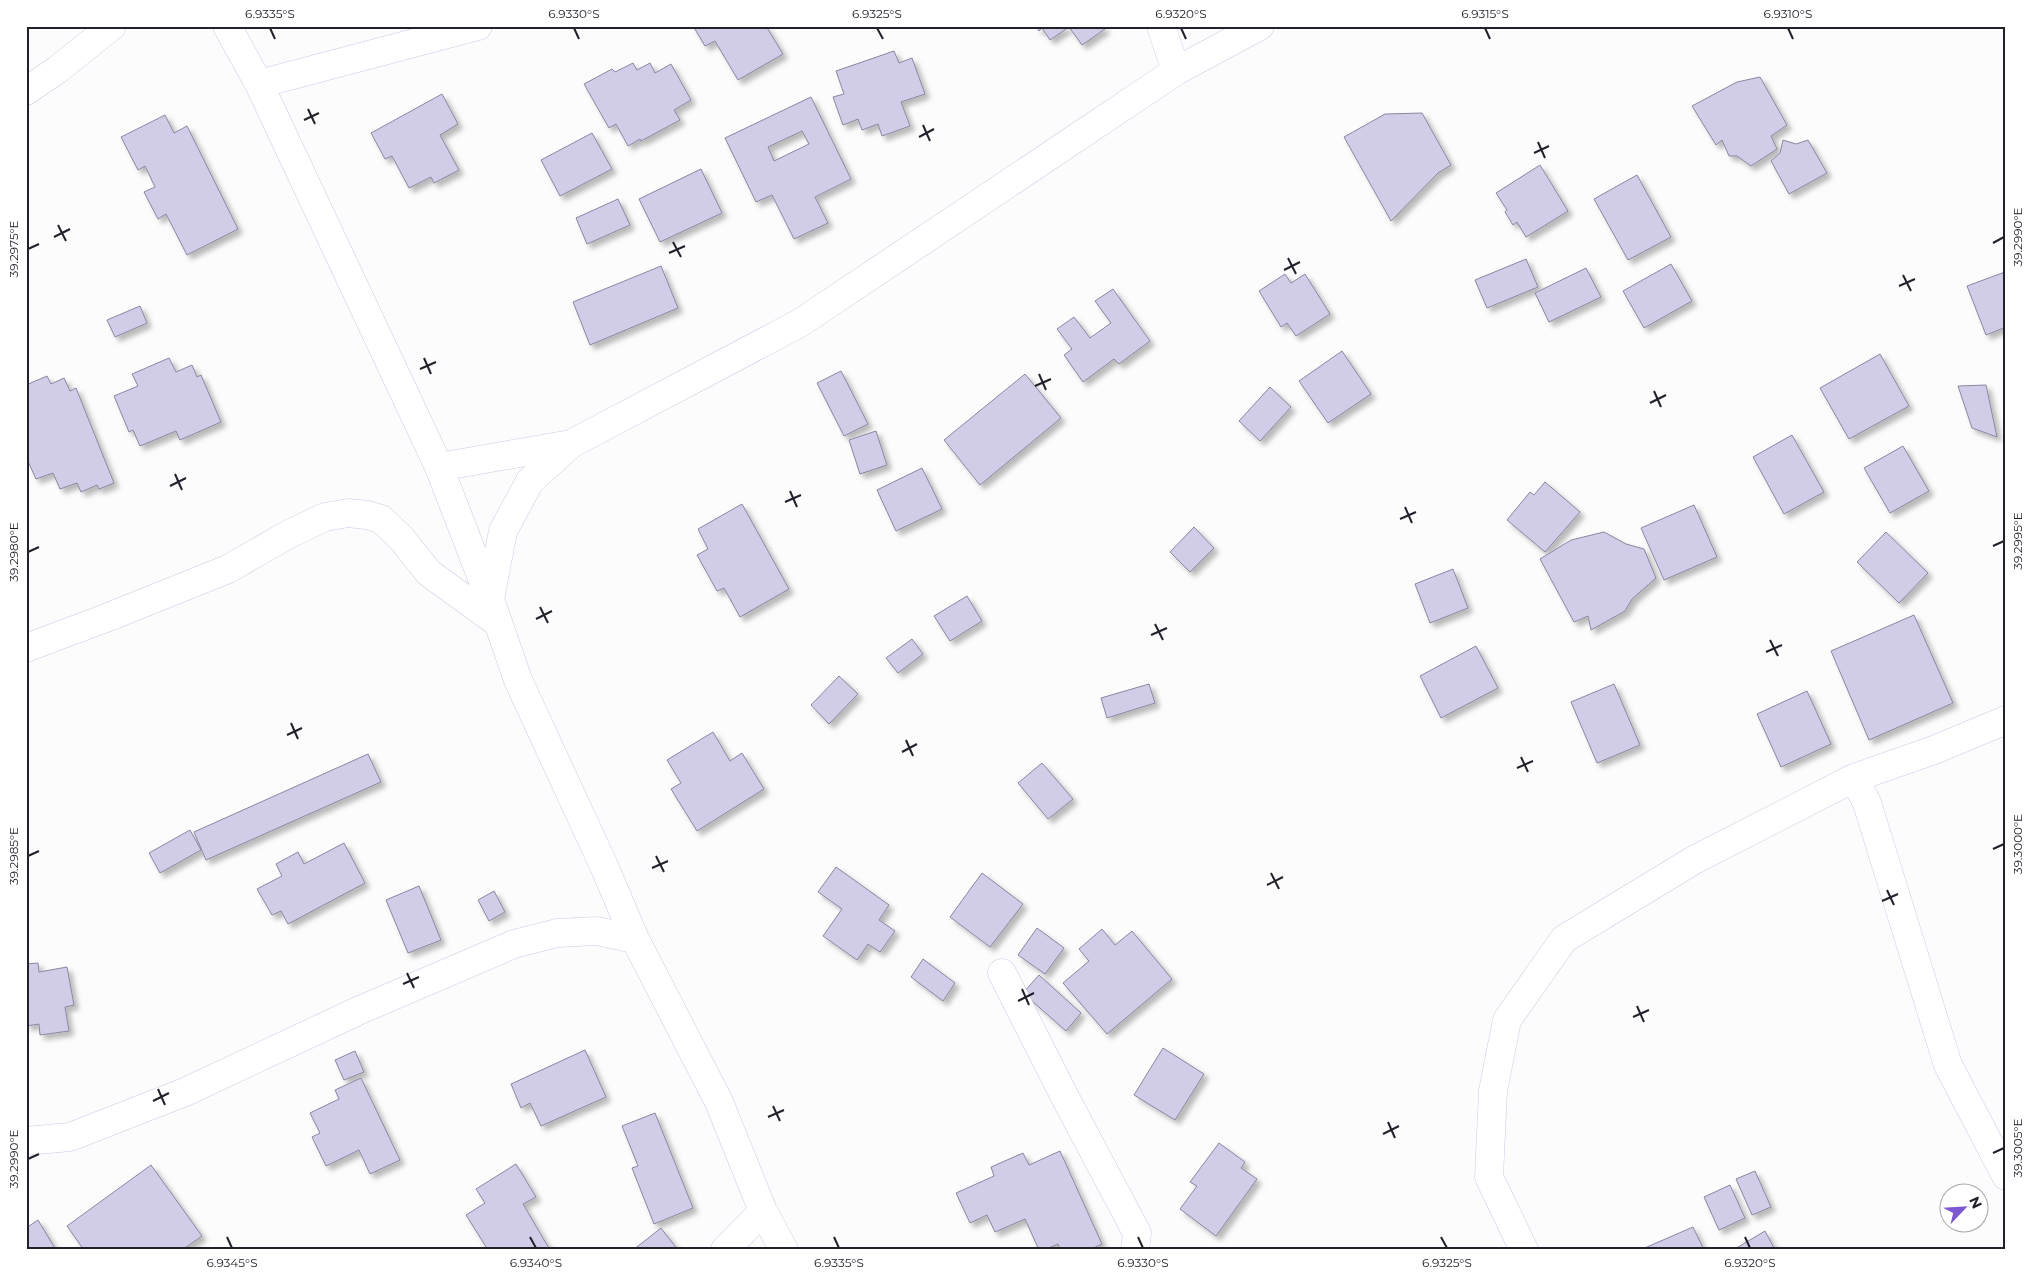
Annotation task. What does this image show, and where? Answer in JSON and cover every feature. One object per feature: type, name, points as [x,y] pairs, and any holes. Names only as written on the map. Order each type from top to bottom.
[{"type":"street","points":[[26,91],[57,70],[112,26]]},
{"type":"street","points":[[227,26],[259,84],[439,467],[518,680],[604,866],[635,939],[719,1102],[763,1211],[784,1250]]},
{"type":"street","points":[[259,84],[478,26]]},
{"type":"street","points":[[1161,26],[1176,71]]},
{"type":"street","points":[[494,611],[503,532],[530,481],[571,444],[800,323],[1176,71],[1260,26]]},
{"type":"street","points":[[439,467],[571,444]]},
{"type":"street","points":[[26,648],[228,569],[289,534],[324,517],[348,514],[367,515],[381,519],[401,538],[429,574],[494,611]]},
{"type":"street","points":[[1524,1250],[1489,1177],[1493,1091],[1507,1020],[1564,939],[1694,860],[1854,778],[1934,750],[2006,720]]},
{"type":"street","points":[[1854,778],[1867,803],[1948,1065],[2006,1176]]},
{"type":"street","points":[[26,1141],[70,1137],[185,1092],[360,1010],[514,944],[557,932],[596,931],[635,939]]},
{"type":"street","points":[[1002,973],[1137,1233],[1135,1250]]},
{"type":"street","points":[[725,1250],[763,1211]]},
{"type":"building","points":[[693,26],[766,26],[783,54],[738,80],[715,41],[705,46]]},
{"type":"building","points":[[1036,26],[1103,26],[1105,29],[1082,45],[1069,27],[1050,40],[1042,28],[1039,31]]},
{"type":"building","points":[[894,51],[899,63],[912,58],[925,94],[901,102],[910,126],[882,136],[878,124],[862,130],[858,119],[843,125],[833,97],[844,94],[836,71]]},
{"type":"building","points":[[633,63],[637,70],[650,63],[655,73],[671,64],[691,100],[674,110],[680,120],[628,146],[616,124],[609,128],[584,84],[612,69],[615,72]]},
{"type":"building","points":[[1760,77],[1787,125],[1771,136],[1777,149],[1751,166],[1737,156],[1729,156],[1722,140],[1716,145],[1692,106],[1737,82]]},
{"type":"building","points":[[442,94],[458,124],[440,135],[459,170],[434,183],[431,177],[409,188],[392,156],[385,159],[371,133]]},
{"type":"building","points":[[811,97],[851,179],[815,197],[828,223],[794,239],[772,195],[756,202],[725,138]],"holes":[[[802,131],[809,144],[774,161],[768,147]]]},
{"type":"building","points":[[1422,113],[1451,165],[1438,173],[1391,221],[1344,137],[1385,114]]},
{"type":"building","points":[[165,115],[174,133],[187,126],[238,229],[187,255],[166,214],[158,219],[144,192],[155,187],[145,166],[138,170],[121,137]]},
{"type":"building","points":[[592,133],[612,169],[560,196],[541,160]]},
{"type":"building","points":[[1783,140],[1796,144],[1808,140],[1827,173],[1789,194],[1771,161],[1780,153]]},
{"type":"building","points":[[1540,165],[1568,211],[1526,237],[1517,222],[1513,225],[1505,212],[1507,210],[1496,193]]},
{"type":"building","points":[[701,169],[722,213],[660,242],[639,199]]},
{"type":"building","points":[[1637,175],[1671,237],[1628,260],[1594,199]]},
{"type":"building","points":[[618,199],[630,225],[587,244],[576,218]]},
{"type":"building","points":[[1526,259],[1538,287],[1487,308],[1475,280]]},
{"type":"building","points":[[1671,264],[1692,301],[1644,328],[1623,291]]},
{"type":"building","points":[[661,266],[678,308],[590,345],[573,302]]},
{"type":"building","points":[[1586,268],[1601,297],[1549,322],[1535,293]]},
{"type":"building","points":[[2005,272],[2006,327],[1986,335],[1967,286]]},
{"type":"building","points":[[1285,274],[1291,283],[1305,274],[1330,314],[1296,336],[1287,323],[1281,327],[1259,291]]},
{"type":"building","points":[[1113,289],[1150,341],[1119,364],[1114,359],[1083,382],[1064,355],[1072,349],[1057,329],[1074,317],[1090,338],[1111,323],[1095,301]]},
{"type":"building","points":[[140,306],[147,323],[115,337],[107,320]]},
{"type":"building","points":[[1342,351],[1371,394],[1328,423],[1299,381]]},
{"type":"building","points":[[1880,354],[1909,406],[1849,439],[1820,388]]},
{"type":"building","points":[[169,358],[176,372],[192,365],[197,377],[201,375],[221,422],[180,440],[176,431],[140,446],[133,430],[129,432],[114,396],[138,386],[132,374]]},
{"type":"building","points":[[841,371],[868,424],[844,436],[817,383]]},
{"type":"building","points":[[1025,374],[1061,418],[980,485],[944,440]]},
{"type":"building","points":[[47,376],[51,384],[64,378],[70,391],[76,388],[114,483],[99,489],[97,485],[81,492],[77,483],[60,489],[53,473],[36,479],[26,457],[26,385]]},
{"type":"building","points":[[1986,385],[1997,437],[1972,428],[1958,386]]},
{"type":"building","points":[[1270,387],[1291,407],[1260,441],[1239,421]]},
{"type":"building","points":[[876,431],[887,465],[860,474],[849,440]]},
{"type":"building","points":[[1792,435],[1824,492],[1784,514],[1753,457]]},
{"type":"building","points":[[1903,446],[1929,491],[1890,513],[1864,468]]},
{"type":"building","points":[[922,468],[942,509],[896,531],[877,490]]},
{"type":"building","points":[[1545,482],[1580,512],[1545,552],[1507,520],[1530,492],[1534,495]]},
{"type":"building","points":[[742,504],[789,589],[740,617],[724,588],[717,591],[697,555],[708,549],[698,529]]},
{"type":"building","points":[[1694,505],[1717,557],[1664,580],[1641,528]]},
{"type":"building","points":[[1194,527],[1214,548],[1190,572],[1170,552]]},
{"type":"building","points":[[1604,532],[1626,544],[1644,549],[1656,578],[1632,599],[1625,611],[1591,630],[1588,616],[1574,622],[1540,559],[1571,540]]},
{"type":"building","points":[[1886,532],[1928,573],[1899,603],[1857,562]]},
{"type":"building","points":[[1453,569],[1468,608],[1430,623],[1415,584]]},
{"type":"building","points":[[967,596],[982,621],[950,641],[934,616]]},
{"type":"building","points":[[1914,615],[1953,703],[1869,740],[1831,651]]},
{"type":"building","points":[[912,639],[923,654],[898,673],[886,658]]},
{"type":"building","points":[[1476,646],[1498,688],[1441,718],[1420,676]]},
{"type":"building","points":[[839,676],[858,694],[829,724],[811,705]]},
{"type":"building","points":[[1149,684],[1155,703],[1107,718],[1101,698]]},
{"type":"building","points":[[1614,684],[1640,745],[1597,763],[1571,702]]},
{"type":"building","points":[[1807,691],[1831,744],[1781,767],[1757,714]]},
{"type":"building","points":[[713,732],[730,761],[742,753],[764,789],[697,831],[671,789],[681,783],[667,760]]},
{"type":"building","points":[[368,754],[381,782],[206,860],[194,832]]},
{"type":"building","points":[[1042,763],[1073,799],[1048,819],[1018,783]]},
{"type":"building","points":[[190,830],[201,850],[160,873],[149,853]]},
{"type":"building","points":[[344,843],[365,883],[288,924],[281,911],[272,915],[257,889],[282,876],[276,864],[298,852],[304,864]]},
{"type":"building","points":[[836,867],[889,905],[879,920],[895,931],[880,952],[868,944],[857,960],[823,936],[842,909],[818,892]]},
{"type":"building","points":[[982,873],[1023,904],[990,947],[950,917]]},
{"type":"building","points":[[419,886],[441,940],[408,953],[386,900]]},
{"type":"building","points":[[494,891],[505,912],[489,921],[478,900]]},
{"type":"building","points":[[1037,928],[1064,948],[1045,974],[1018,955]]},
{"type":"building","points":[[1102,929],[1115,945],[1132,931],[1172,979],[1107,1034],[1063,983],[1089,961],[1079,949]]},
{"type":"building","points":[[923,959],[955,983],[943,1001],[911,977]]},
{"type":"building","points":[[38,963],[39,972],[67,967],[74,1005],[65,1007],[69,1031],[40,1035],[39,1024],[26,1026],[26,964]]},
{"type":"building","points":[[1039,975],[1081,1013],[1066,1031],[1023,993]]},
{"type":"building","points":[[1163,1048],[1204,1074],[1175,1120],[1134,1095]]},
{"type":"building","points":[[585,1050],[606,1097],[541,1126],[530,1103],[521,1108],[511,1084]]},
{"type":"building","points":[[355,1051],[364,1072],[344,1080],[335,1060]]},
{"type":"building","points":[[361,1078],[400,1160],[370,1174],[359,1150],[326,1166],[312,1137],[320,1133],[310,1113],[339,1099],[335,1090]]},
{"type":"building","points":[[655,1113],[693,1208],[654,1224],[632,1168],[638,1166],[622,1126]]},
{"type":"building","points":[[1219,1143],[1245,1162],[1241,1168],[1257,1179],[1216,1236],[1180,1209],[1197,1186],[1190,1182]]},
{"type":"building","points":[[1060,1151],[1102,1244],[1089,1250],[1060,1250],[1058,1244],[1044,1250],[1039,1250],[1025,1219],[995,1232],[987,1215],[970,1223],[956,1193],[994,1176],[991,1167],[1023,1153],[1029,1165]]},
{"type":"building","points":[[516,1164],[536,1197],[523,1204],[550,1250],[488,1250],[466,1215],[485,1203],[476,1189]]},
{"type":"building","points":[[151,1165],[202,1236],[182,1250],[84,1250],[67,1226]]},
{"type":"building","points":[[1755,1171],[1771,1207],[1752,1215],[1736,1179]]},
{"type":"building","points":[[1730,1185],[1745,1218],[1719,1230],[1704,1197]]},
{"type":"building","points":[[38,1220],[56,1250],[26,1250],[26,1228]]},
{"type":"building","points":[[1693,1227],[1704,1250],[1640,1250]]},
{"type":"building","points":[[661,1228],[678,1250],[633,1250]]},
{"type":"building","points":[[1765,1231],[1775,1250],[1733,1250]]}]
